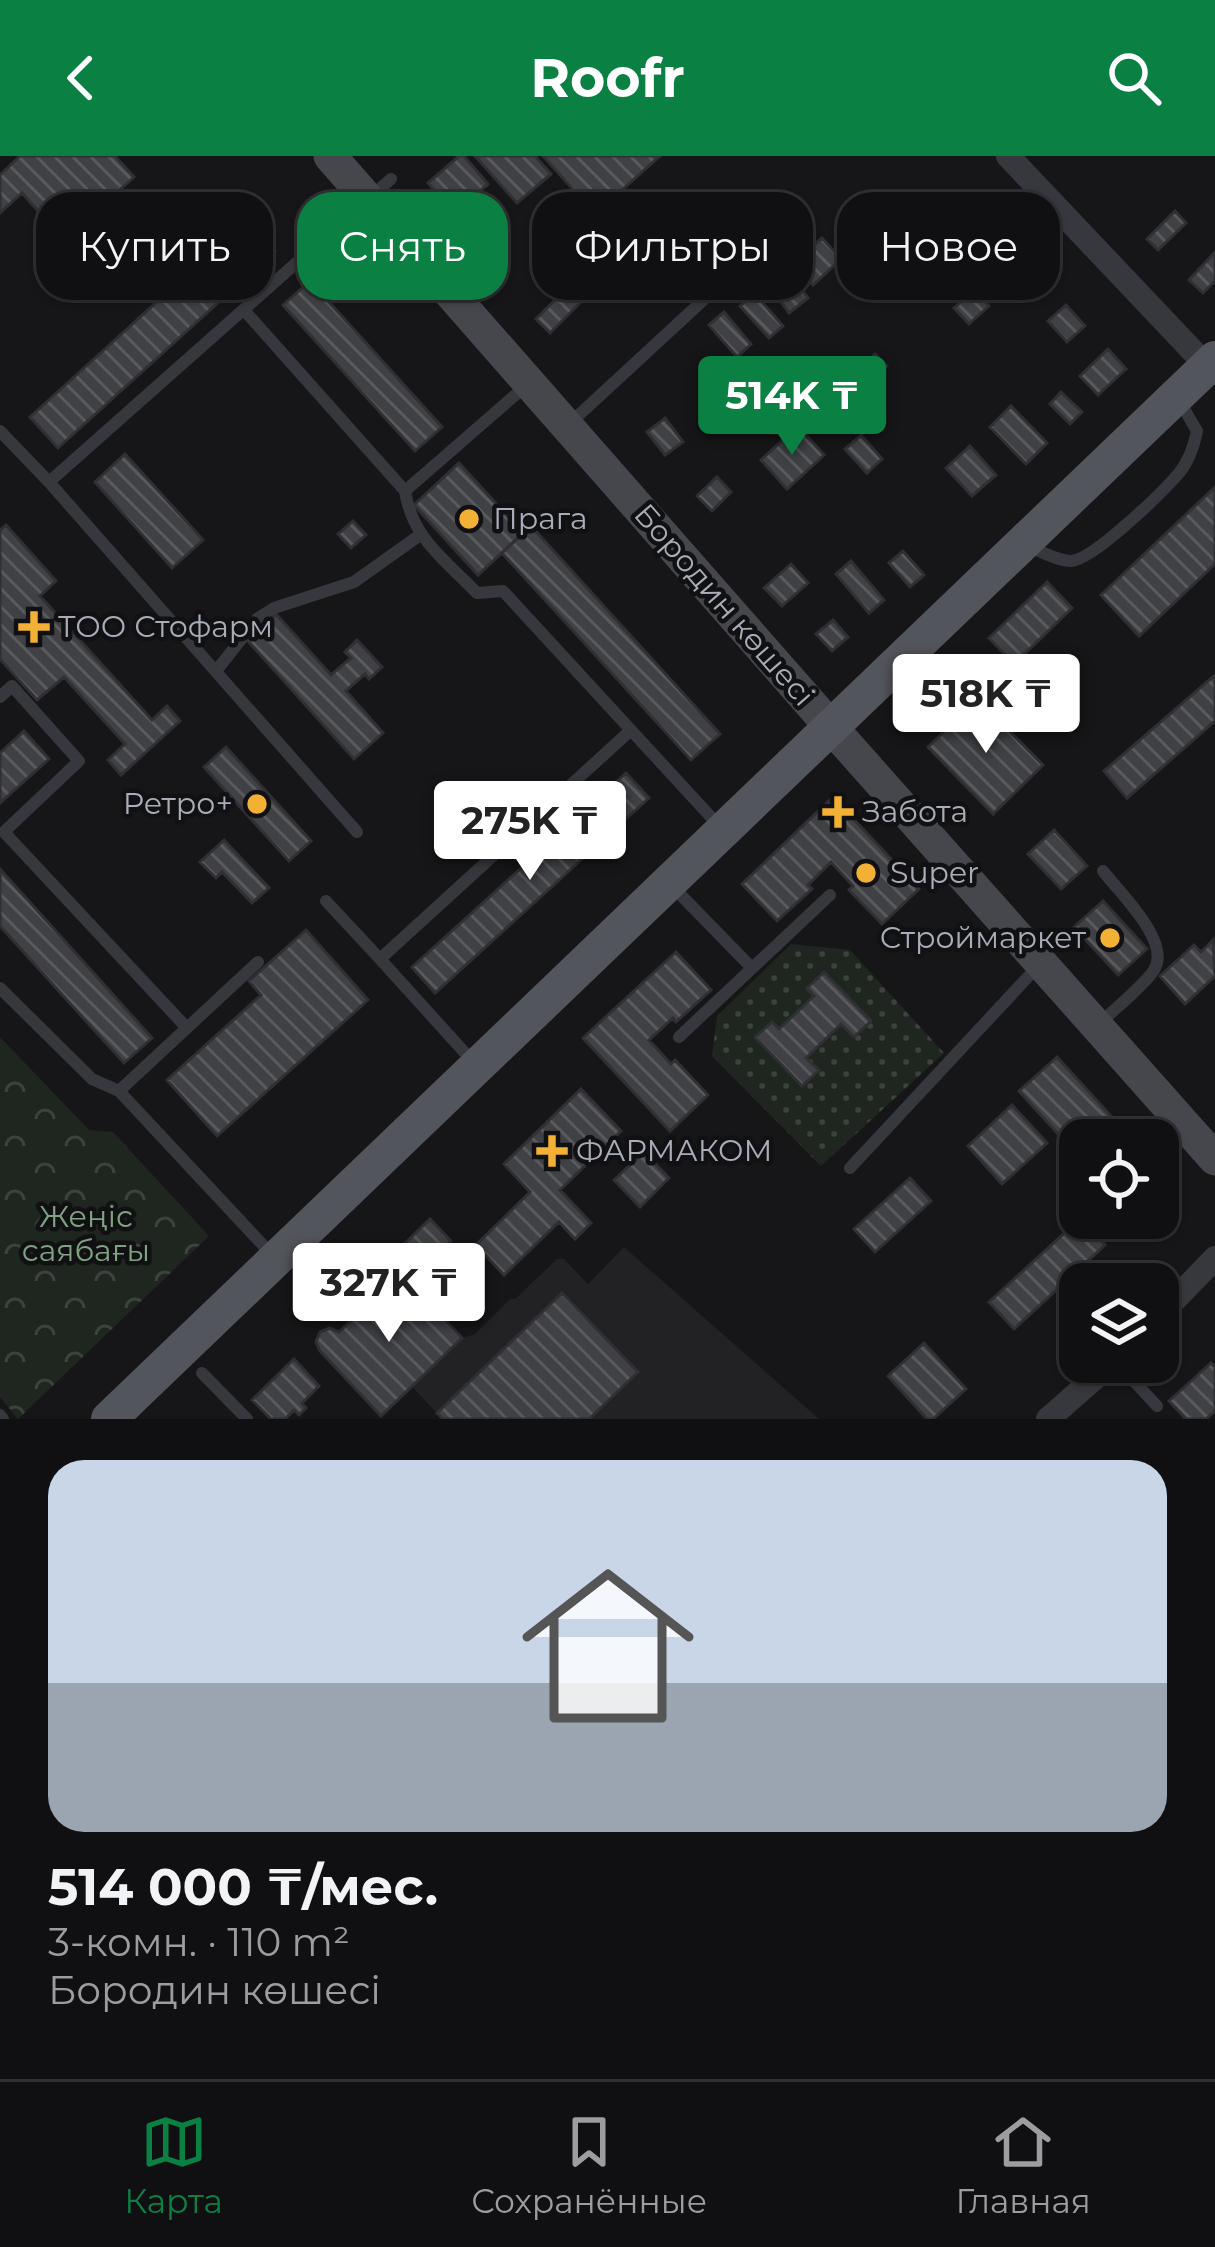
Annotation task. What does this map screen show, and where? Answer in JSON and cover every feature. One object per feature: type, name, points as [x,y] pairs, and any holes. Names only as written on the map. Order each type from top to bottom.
[{"type":"main road","points":[[109,1419],[1211,362]]},
{"type":"street","points":[[1008,156],[1211,362]]},
{"type":"street","name":"Бородин көшесі","points":[[339,159],[380,189],[529,383],[1215,1159]]},
{"type":"street","points":[[1179,1295],[1215,1258]]},
{"type":"street","points":[[1048,1419],[1090,1383]]},
{"type":"lane","points":[[50,482],[380,189]]},
{"type":"lane","points":[[567,426],[703,300]]},
{"type":"lane","points":[[244,310],[405,491],[420,535],[477,592],[503,591],[722,830]]},
{"type":"lane","points":[[405,491],[529,383]]},
{"type":"lane","points":[[1022,544],[1068,561],[1082,559],[1100,548],[1181,471],[1197,431],[1176,396]]},
{"type":"lane","points":[[0,431],[357,832]]},
{"type":"lane","points":[[216,671],[258,618],[274,608],[354,582],[420,535]]},
{"type":"lane","points":[[0,697],[12,686],[79,761],[4,832],[187,1028]]},
{"type":"lane","points":[[380,959],[631,730]]},
{"type":"lane","points":[[1097,1026],[1156,969],[1159,955],[1156,938],[1103,871]]},
{"type":"lane","points":[[668,881],[752,968]]},
{"type":"lane","points":[[679,1037],[830,895]]},
{"type":"lane","points":[[326,901],[476,1066]]},
{"type":"lane","points":[[119,1091],[257,962]]},
{"type":"lane","points":[[850,1168],[1041,963]]},
{"type":"lane","points":[[0,988],[92,1079],[119,1091],[276,1259]]},
{"type":"lane","points":[[202,1372],[247,1419]]},
{"type":"lane","points":[[1135,1383],[1157,1406]]},
{"type":"shaded area","points":[[624,1247],[819,1419],[443,1419],[412,1387],[462,1338],[475,1334],[557,1259],[564,1259],[588,1284]]},
{"type":"green space","points":[[791,944],[850,950],[944,1053],[821,1166],[712,1056],[717,1016]]},
{"type":"green space","name":"Жеңіс саябағы","points":[[0,1037],[89,1130],[113,1132],[209,1236],[18,1419],[0,1397]]},
{"type":"building","points":[[20,156],[115,156],[134,177],[117,192],[36,192],[36,209],[22,193],[0,213],[0,175]]},
{"type":"building","points":[[464,156],[488,184],[479,192],[436,192],[428,183]]},
{"type":"building","points":[[475,156],[535,156],[551,174],[517,203]]},
{"type":"building","points":[[543,156],[660,156],[620,192],[575,192]]},
{"type":"building","points":[[1175,211],[1186,223],[1158,250],[1147,239]]},
{"type":"building","points":[[822,238],[837,255],[837,263],[813,285],[813,246]]},
{"type":"building","points":[[1215,252],[1215,281],[1203,293],[1189,280]]},
{"type":"building","points":[[297,293],[297,300],[327,300],[442,427],[415,451],[283,305]]},
{"type":"building","points":[[159,300],[221,300],[58,448],[30,417]]},
{"type":"building","points":[[555,300],[583,300],[550,333],[536,319]]},
{"type":"building","points":[[748,300],[760,300],[783,326],[769,338],[740,306]]},
{"type":"building","points":[[780,300],[805,300],[789,313]]},
{"type":"building","points":[[963,300],[983,300],[989,306],[969,324],[954,308]]},
{"type":"building","points":[[1066,305],[1085,326],[1067,342],[1048,321]]},
{"type":"building","points":[[724,312],[751,344],[737,357],[709,325]]},
{"type":"building","points":[[1108,349],[1126,369],[1098,395],[1080,376]]},
{"type":"building","points":[[875,354],[887,366],[860,393],[848,380]]},
{"type":"building","points":[[739,376],[751,389],[723,415],[711,402]]},
{"type":"building","points":[[814,386],[842,413],[824,432],[796,404]]},
{"type":"building","points":[[1061,392],[1082,412],[1070,424],[1050,404]]},
{"type":"building","points":[[1011,406],[1047,443],[1026,464],[990,427]]},
{"type":"building","points":[[665,418],[683,442],[665,455],[647,432]]},
{"type":"building","points":[[798,426],[824,455],[787,489],[761,460]]},
{"type":"building","points":[[861,435],[882,459],[867,473],[845,449]]},
{"type":"building","points":[[970,446],[996,475],[972,496],[946,468]]},
{"type":"building","points":[[125,454],[203,540],[172,568],[95,482]]},
{"type":"building","name":"Прага","points":[[459,463],[523,533],[478,575],[414,505]]},
{"type":"building","points":[[717,477],[731,492],[712,511],[697,496]]},
{"type":"building","points":[[1215,487],[1215,564],[1139,636],[1101,595]]},
{"type":"building","points":[[353,521],[366,535],[351,548],[338,534]]},
{"type":"building","name":"ТОО Стофарм","points":[[6,525],[56,581],[40,596],[152,720],[167,706],[180,721],[121,775],[108,760],[125,744],[64,677],[37,700],[0,659],[0,530]]},
{"type":"building","points":[[531,526],[720,734],[691,760],[502,553]]},
{"type":"building","points":[[903,551],[924,575],[910,587],[889,563]]},
{"type":"building","points":[[851,561],[884,600],[869,613],[836,574]]},
{"type":"building","points":[[791,564],[808,583],[782,606],[764,588]]},
{"type":"building","points":[[1047,582],[1072,608],[1014,664],[989,638]]},
{"type":"building","points":[[276,614],[331,675],[351,658],[345,652],[357,640],[382,667],[369,679],[365,674],[346,691],[383,733],[354,759],[247,640]]},
{"type":"building","points":[[833,620],[848,637],[832,651],[816,634]]},
{"type":"building","points":[[1215,675],[1215,721],[1127,798],[1104,771]]},
{"type":"building","points":[[978,699],[1043,765],[993,814],[928,747]]},
{"type":"building","points":[[24,731],[49,759],[0,803],[0,753]]},
{"type":"building","name":"Ретро+","points":[[226,747],[311,841],[289,861],[204,767]]},
{"type":"building","points":[[626,773],[649,798],[435,993],[412,967]]},
{"type":"building","points":[[833,797],[919,889],[882,924],[849,890],[853,886],[831,862],[808,885],[812,889],[777,921],[742,884]]},
{"type":"building","points":[[1054,830],[1087,866],[1061,889],[1028,854]]},
{"type":"building","points":[[224,840],[269,888],[252,903],[222,872],[216,878],[200,862]]},
{"type":"building","points":[[0,869],[152,1038],[124,1063],[0,926]]},
{"type":"building","name":"Строймаркет","points":[[1103,901],[1147,949],[1118,975],[1074,927]]},
{"type":"building","points":[[306,930],[368,1000],[217,1136],[167,1080],[261,995],[249,981]]},
{"type":"building","points":[[1213,940],[1215,976],[1185,1004],[1160,976],[1194,945],[1201,952]]},
{"type":"building","points":[[676,952],[711,990],[649,1040],[708,1095],[670,1131],[583,1038]]},
{"type":"building","points":[[824,972],[871,1021],[854,1037],[841,1024],[806,1058],[819,1070],[802,1086],[755,1037],[772,1022],[779,1029],[814,996],[807,988]]},
{"type":"building","points":[[1057,1057],[1114,1119],[1059,1119],[1059,1135],[1019,1091]]},
{"type":"building","name":"ФАРМАКОМ","points":[[581,1089],[621,1131],[560,1190],[591,1223],[575,1239],[559,1222],[504,1275],[476,1245],[530,1192],[504,1164]]},
{"type":"building","points":[[1012,1105],[1047,1143],[1002,1184],[968,1146]]},
{"type":"building","points":[[644,1152],[669,1178],[640,1207],[614,1180]]},
{"type":"building","points":[[910,1178],[931,1201],[875,1252],[854,1229]]},
{"type":"building","points":[[430,1219],[451,1241],[412,1279],[391,1257]]},
{"type":"building","points":[[1059,1238],[1100,1239],[1105,1245],[1086,1263],[1059,1263],[1059,1287],[1014,1329],[989,1302]]},
{"type":"building","points":[[401,1274],[462,1338],[381,1416],[316,1342],[320,1332],[330,1328],[339,1332]]},
{"type":"building","points":[[562,1293],[638,1372],[589,1419],[443,1419],[437,1413]]},
{"type":"building","points":[[924,1343],[966,1389],[933,1419],[927,1419],[888,1376]]},
{"type":"building","points":[[294,1359],[319,1386],[302,1403],[306,1408],[299,1415],[294,1410],[285,1419],[271,1419],[252,1400]]},
{"type":"building","points":[[1211,1363],[1215,1367],[1215,1411],[1206,1419],[1186,1419],[1169,1401]]},
{"type":"place","name":"Прага","points":[[469,519]]},
{"type":"place","name":"ТОО Стофарм","points":[[34,627]]},
{"type":"place","name":"Ретро+","points":[[257,804]]},
{"type":"place","name":"Забота","points":[[838,812]]},
{"type":"place","name":"Super","points":[[866,873]]},
{"type":"place","name":"Строймаркет","points":[[1110,938]]},
{"type":"place","name":"ФАРМАКОМ","points":[[552,1151]]}]
